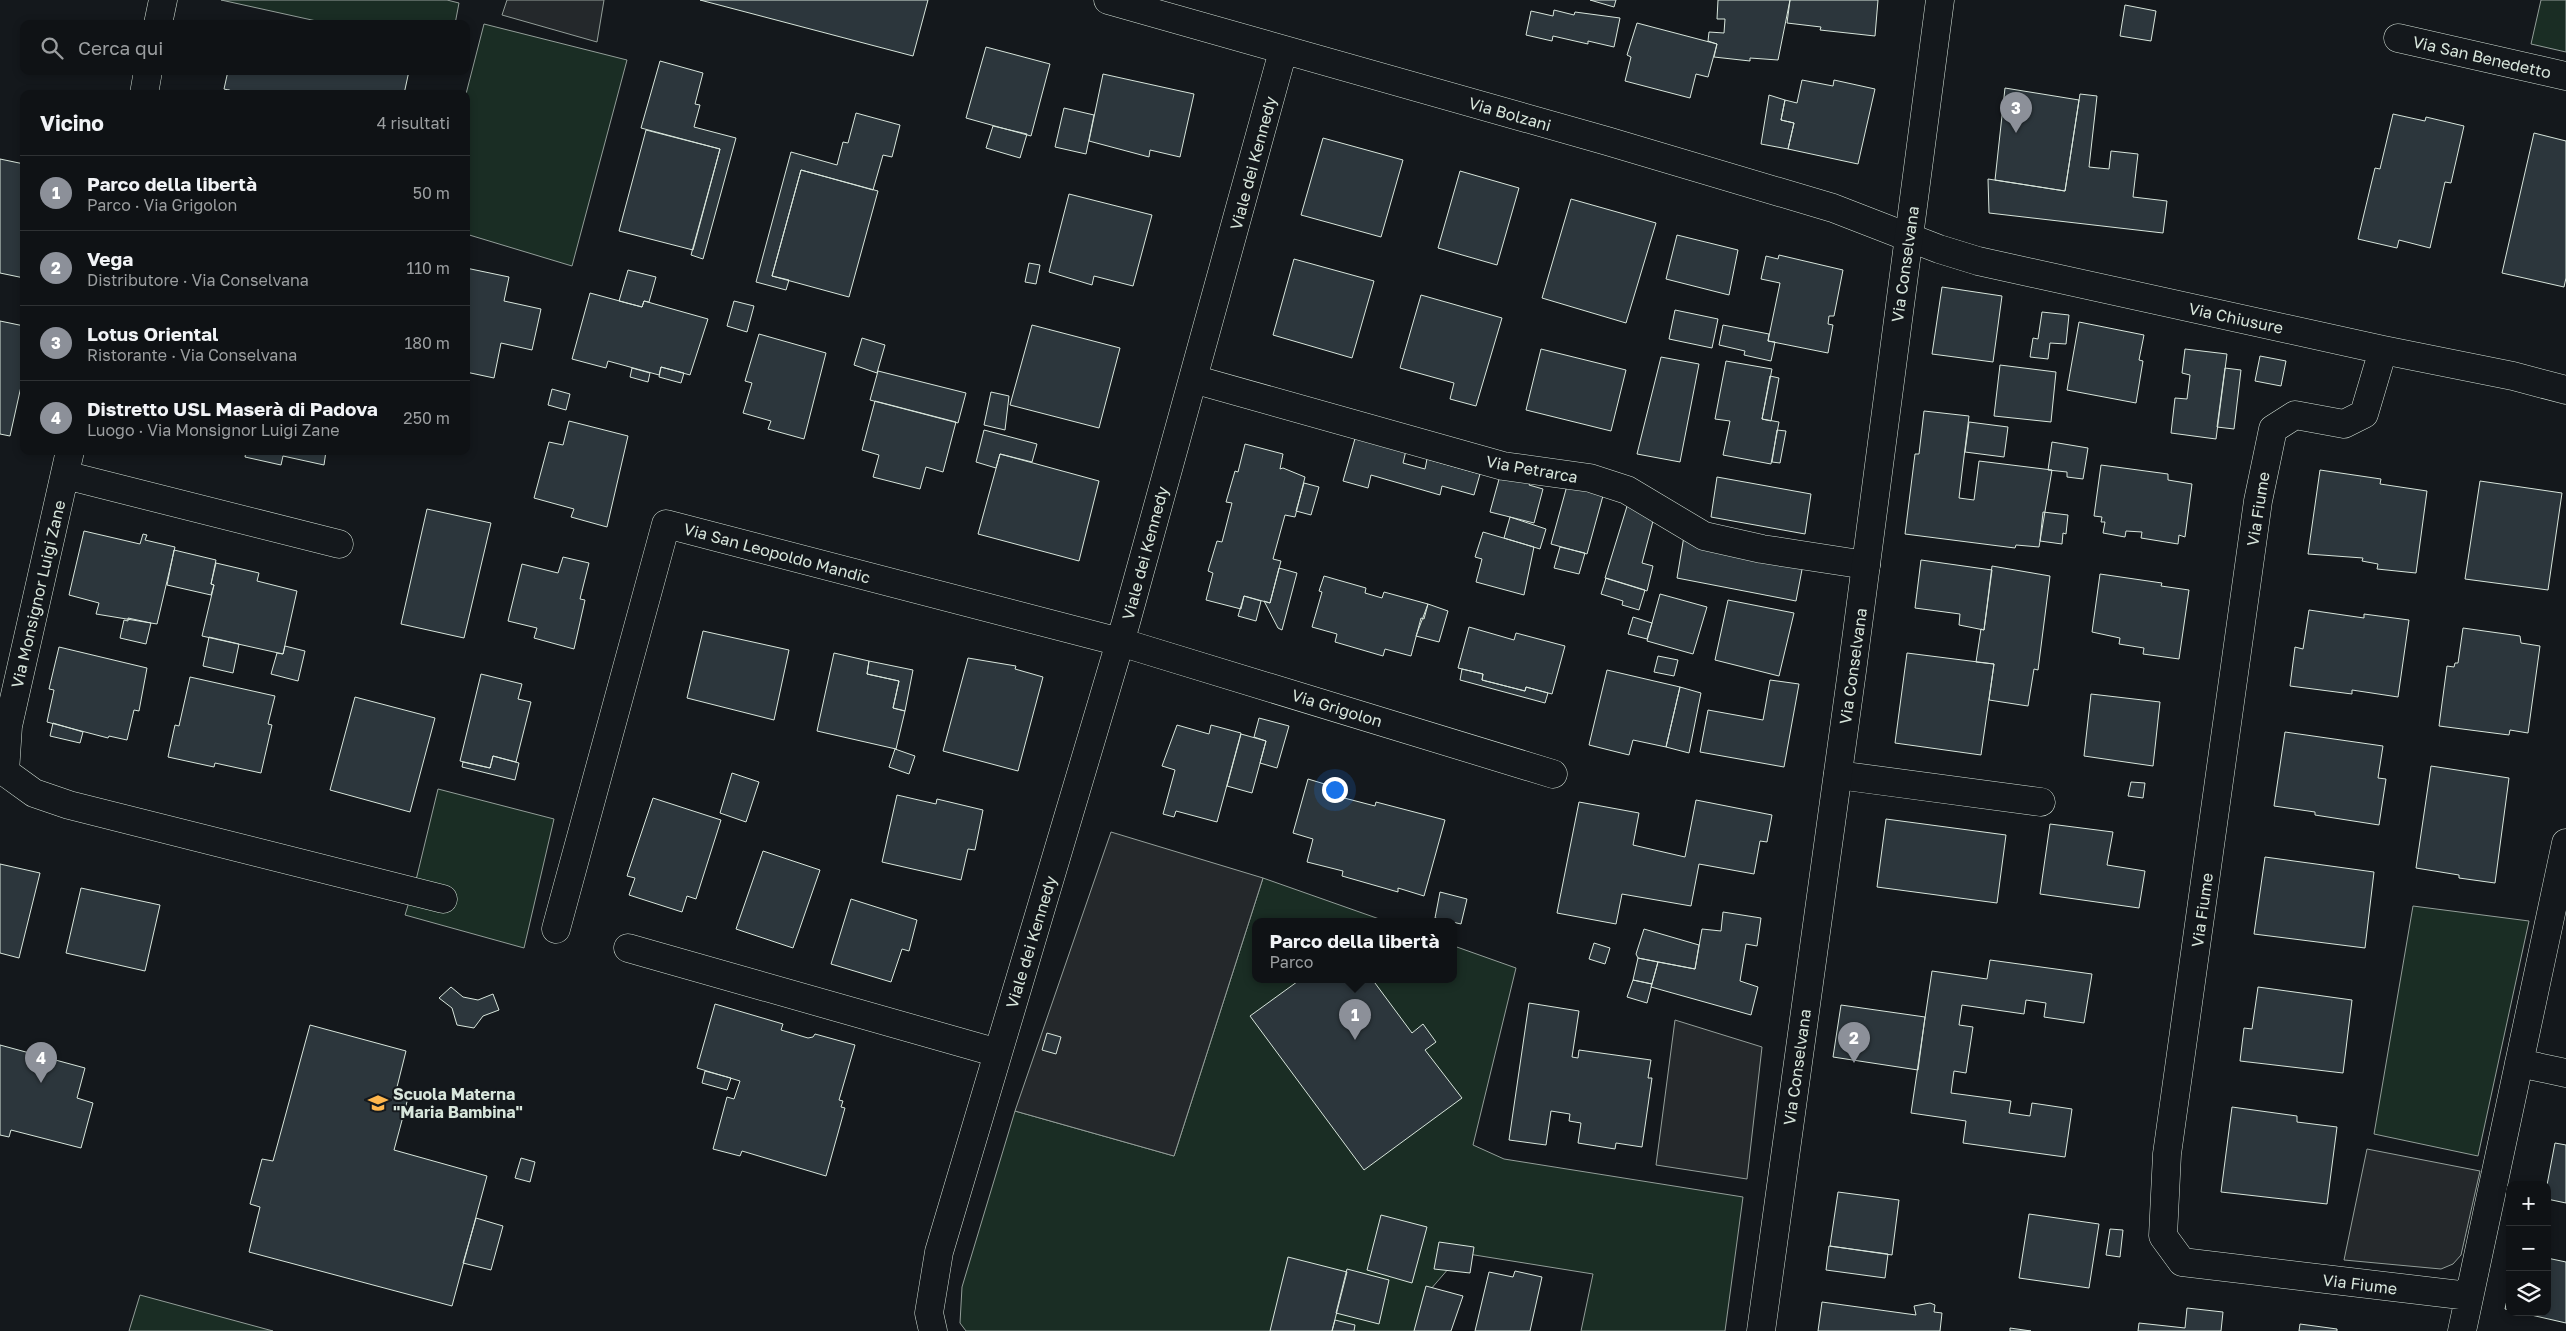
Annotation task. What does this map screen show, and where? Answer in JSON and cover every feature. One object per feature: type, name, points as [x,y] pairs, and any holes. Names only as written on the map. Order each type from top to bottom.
[{"type":"street","points":[[159,20],[163,0]]},
{"type":"street","name":"Via Bolzani","points":[[1108,0],[1283,51],[1608,141],[1814,202],[1909,237]]},
{"type":"street","name":"Via Conselvana","points":[[1761,1331],[1866,566],[1940,0]]},
{"type":"street","name":"Via San Benedetto","points":[[2398,38],[2566,76]]},
{"type":"street","name":"Viale dei Kennedy","points":[[933,1331],[929,1313],[939,1252],[1120,642],[1283,51]]},
{"type":"street","points":[[145,90],[147,75]]},
{"type":"street","name":"Via Chiusure","points":[[1909,237],[1978,261],[2047,278],[2513,376],[2566,390]]},
{"type":"street","name":"Via Fiume","points":[[2383,350],[2364,414],[2344,424],[2295,415],[2273,429],[2258,501],[2167,1154],[2162,1236],[2182,1262],[2469,1296]]},
{"type":"street","name":"Via Petrarca","points":[[1193,379],[1503,466],[1590,478],[1627,490],[1704,536],[1762,549],[1866,566]]},
{"type":"street","name":"Via Monsignor Luigi Zane","points":[[339,544],[68,463],[8,726],[5,772],[34,793],[69,805],[443,899]]},
{"type":"street","name":"Via San Leopoldo Mandic","points":[[556,929],[666,524],[1120,642]]},
{"type":"street","name":"Via Grigolon","points":[[1120,642],[1553,774]]},
{"type":"street","points":[[1838,774],[2041,802]]},
{"type":"street","points":[[2462,1331],[2566,843]]},
{"type":"street","points":[[628,948],[998,1052]]},
{"type":"street","points":[[2519,1063],[2566,1073]]},
{"type":"green space","points":[[221,0],[447,0],[459,3],[456,20],[312,20]]},
{"type":"green space","points":[[2541,0],[2566,0],[2566,52],[2531,44]]},
{"type":"green space","points":[[484,24],[627,60],[572,266],[470,235],[470,90],[467,90]]},
{"type":"green space","points":[[438,789],[554,819],[524,948],[405,915],[417,876]]},
{"type":"green space","points":[[1263,878],[1376,918],[1252,918],[1252,983],[1457,983],[1457,947],[1516,968],[1473,1145],[1504,1159],[1743,1197],[1725,1331],[1581,1331],[1593,1274],[1462,1253],[1424,1297],[1416,1331],[966,1331],[960,1323],[962,1287],[1015,1111],[1174,1156]]},
{"type":"green space","points":[[2413,906],[2529,921],[2478,1156],[2374,1134]]},
{"type":"green space","points":[[140,1295],[273,1331],[129,1331]]},
{"type":"shaded area","points":[[507,0],[604,0],[597,42],[502,15]]},
{"type":"shaded area","points":[[1111,832],[1263,878],[1174,1156],[1015,1111]]},
{"type":"shaded area","points":[[1675,1020],[1762,1047],[1747,1179],[1656,1165]]},
{"type":"shaded area","points":[[2367,1149],[2480,1171],[2461,1255],[2453,1264],[2441,1269],[2344,1260]]},
{"type":"building","points":[[700,0],[928,0],[913,56]]},
{"type":"building","points":[[1590,0],[1616,0],[1614,7]]},
{"type":"building","points":[[1718,0],[1790,0],[1778,60],[1750,58],[1750,61],[1714,57],[1717,44],[1708,41],[1709,32],[1724,33],[1725,19],[1717,19]]},
{"type":"building","points":[[1790,0],[1878,0],[1875,36],[1820,30],[1821,27],[1787,23]]},
{"type":"building","points":[[2125,5],[2156,11],[2151,41],[2120,36]]},
{"type":"building","points":[[1554,10],[1574,15],[1575,12],[1620,18],[1614,47],[1588,41],[1588,44],[1553,36],[1552,41],[1526,35],[1531,11],[1553,16]]},
{"type":"building","points":[[1637,23],[1717,44],[1708,77],[1696,74],[1690,98],[1625,81],[1631,57],[1627,55]]},
{"type":"building","points":[[986,47],[1050,64],[1031,136],[966,118]]},
{"type":"building","points":[[660,61],[703,73],[695,104],[700,105],[694,127],[736,138],[703,259],[691,255],[720,149],[641,128]]},
{"type":"building","points":[[1103,74],[1194,94],[1180,157],[1150,150],[1149,157],[1089,141]]},
{"type":"building","points":[[227,75],[408,75],[405,90],[224,89]]},
{"type":"building","points":[[1802,80],[1833,86],[1834,80],[1875,89],[1858,164],[1788,149],[1794,123],[1781,120],[1785,100],[1797,103]]},
{"type":"building","points":[[2005,88],[2079,100],[2065,191],[1995,180]]},
{"type":"building","points":[[2080,94],[2097,96],[2089,167],[2109,169],[2111,151],[2138,154],[2133,197],[2167,201],[2163,233],[1989,213],[1988,179],[2065,191]]},
{"type":"building","points":[[1769,95],[1785,100],[1781,120],[1794,123],[1788,149],[1761,144]]},
{"type":"building","points":[[1064,108],[1094,115],[1086,154],[1055,147]]},
{"type":"building","points":[[856,113],[900,125],[892,157],[883,155],[873,190],[801,170],[772,276],[789,280],[786,290],[756,282],[791,152],[837,165],[843,142],[848,143]]},
{"type":"building","points":[[2393,114],[2425,121],[2426,117],[2464,126],[2451,183],[2445,182],[2430,248],[2399,240],[2397,248],[2358,239],[2375,168],[2380,169]]},
{"type":"building","points":[[993,126],[1027,134],[1020,158],[986,148]]},
{"type":"building","points":[[646,130],[720,149],[693,250],[619,231]]},
{"type":"building","points":[[2534,133],[2566,141],[2566,278],[2564,287],[2502,273]]},
{"type":"building","points":[[1323,138],[1403,160],[1381,237],[1301,215]]},
{"type":"building","points":[[0,159],[20,163],[20,277],[0,273]]},
{"type":"building","points":[[801,170],[878,191],[849,297],[772,276]]},
{"type":"building","points":[[1460,171],[1519,188],[1497,265],[1438,248]]},
{"type":"building","points":[[1069,194],[1152,215],[1133,286],[1094,276],[1092,285],[1049,272]]},
{"type":"building","points":[[1571,199],[1656,223],[1626,323],[1542,298]]},
{"type":"building","points":[[1677,235],[1738,250],[1729,295],[1666,279]]},
{"type":"building","points":[[1779,255],[1843,270],[1834,316],[1829,316],[1828,324],[1833,325],[1828,353],[1768,341],[1780,283],[1761,279],[1766,256],[1778,259]]},
{"type":"building","points":[[1294,259],[1374,281],[1352,358],[1273,335]]},
{"type":"building","points":[[1029,263],[1040,265],[1036,284],[1025,282]]},
{"type":"building","points":[[470,269],[509,277],[504,301],[541,309],[532,350],[501,343],[494,378],[470,373]]},
{"type":"building","points":[[628,270],[656,277],[649,302],[644,301],[642,307],[619,301]]},
{"type":"building","points":[[1942,287],[2002,296],[1993,362],[1932,354]]},
{"type":"building","points":[[590,293],[642,307],[644,301],[708,319],[690,375],[661,367],[659,375],[608,361],[606,368],[572,359]]},
{"type":"building","points":[[1421,295],[1502,318],[1476,406],[1450,399],[1454,383],[1400,368]]},
{"type":"building","points":[[734,301],[754,306],[747,332],[727,326]]},
{"type":"building","points":[[1675,310],[1718,319],[1712,348],[1669,339]]},
{"type":"building","points":[[2042,312],[2069,315],[2066,344],[2050,343],[2048,359],[2030,357],[2033,338],[2038,339]]},
{"type":"building","points":[[0,321],[20,325],[20,391],[10,436],[0,434]]},
{"type":"building","points":[[2079,322],[2144,335],[2139,360],[2143,361],[2136,403],[2067,390]]},
{"type":"building","points":[[1032,325],[1120,348],[1099,428],[1010,405]]},
{"type":"building","points":[[1723,325],[1769,334],[1768,341],[1775,342],[1771,361],[1744,355],[1745,351],[1719,345]]},
{"type":"building","points":[[759,334],[826,353],[804,439],[768,429],[771,421],[743,413],[752,383],[745,381]]},
{"type":"building","points":[[862,338],[885,345],[877,373],[854,365]]},
{"type":"building","points":[[1541,349],[1626,370],[1611,431],[1526,410]]},
{"type":"building","points":[[2185,349],[2227,354],[2216,439],[2171,433],[2175,398],[2187,399],[2190,375],[2182,373]]},
{"type":"building","points":[[2260,356],[2286,361],[2281,386],[2255,381]]},
{"type":"building","points":[[1661,357],[1699,364],[1680,462],[1637,454]]},
{"type":"building","points":[[1726,361],[1772,369],[1762,419],[1779,422],[1771,464],[1723,455],[1730,421],[1715,419]]},
{"type":"building","points":[[2000,365],[2056,372],[2051,422],[1994,416]]},
{"type":"building","points":[[661,367],[684,373],[681,383],[659,377]]},
{"type":"building","points":[[632,368],[650,373],[648,382],[630,377]]},
{"type":"building","points":[[2225,368],[2241,370],[2234,429],[2217,427]]},
{"type":"building","points":[[878,371],[966,393],[958,423],[870,400]]},
{"type":"building","points":[[1770,376],[1779,378],[1771,421],[1762,419]]},
{"type":"building","points":[[552,389],[570,394],[566,410],[548,405]]},
{"type":"building","points":[[991,392],[1009,396],[1005,430],[984,425]]},
{"type":"building","points":[[875,401],[956,422],[943,472],[926,467],[920,489],[873,477],[879,455],[862,450]]},
{"type":"building","points":[[1924,411],[1969,416],[1959,498],[1974,500],[1979,461],[2052,470],[2039,547],[2016,545],[2015,548],[1905,534],[1915,454],[1919,454]]},
{"type":"building","points":[[569,421],[628,436],[607,527],[571,517],[574,509],[534,498],[549,442],[563,445]]},
{"type":"building","points":[[1969,422],[2008,427],[2004,457],[1965,452]]},
{"type":"building","points":[[1358,428],[1408,442],[1403,463],[1425,469],[1427,459],[1480,474],[1474,495],[1442,486],[1440,495],[1371,475],[1368,488],[1343,481]]},
{"type":"building","points":[[984,430],[1037,444],[1032,462],[1000,454],[996,468],[976,462]]},
{"type":"building","points":[[1777,430],[1786,431],[1780,463],[1772,462]]},
{"type":"building","points":[[2052,442],[2088,448],[2083,479],[2067,477],[2067,472],[2048,470]]},
{"type":"building","points":[[1245,444],[1283,454],[1280,469],[1283,468],[1305,477],[1295,517],[1285,515],[1273,559],[1281,561],[1270,603],[1244,596],[1241,609],[1206,600],[1213,573],[1208,571],[1217,541],[1222,542],[1232,503],[1226,502],[1235,471],[1238,472]]},
{"type":"building","points":[[1000,454],[1099,481],[1079,561],[978,534]]},
{"type":"building","points":[[245,455],[325,455],[324,465],[283,456],[281,465],[245,457]]},
{"type":"building","points":[[2101,465],[2168,474],[2168,480],[2192,484],[2185,537],[2179,535],[2178,544],[2141,538],[2142,532],[2126,531],[2125,537],[2103,533],[2105,522],[2101,522],[2102,517],[2094,516]]},
{"type":"building","points":[[2320,470],[2381,479],[2380,484],[2427,491],[2416,573],[2377,569],[2378,564],[2362,561],[2363,558],[2308,554]]},
{"type":"building","points":[[1501,472],[1531,480],[1529,485],[1543,489],[1534,523],[1490,512]]},
{"type":"building","points":[[1717,477],[1811,494],[1805,534],[1711,517]]},
{"type":"building","points":[[2480,481],[2562,493],[2548,590],[2465,579]]},
{"type":"building","points":[[1568,482],[1604,492],[1587,554],[1551,544]]},
{"type":"building","points":[[1304,483],[1319,487],[1311,515],[1296,511]]},
{"type":"building","points":[[1628,503],[1653,521],[1642,563],[1653,566],[1647,591],[1605,578]]},
{"type":"building","points":[[427,509],[491,523],[464,638],[401,624]]},
{"type":"building","points":[[2043,512],[2068,515],[2066,534],[2063,533],[2062,544],[2040,541]]},
{"type":"building","points":[[1510,517],[1546,529],[1540,549],[1504,538]]},
{"type":"building","points":[[84,531],[140,544],[143,534],[147,535],[145,540],[175,547],[157,624],[96,614],[99,603],[69,595]]},
{"type":"building","points":[[1483,532],[1534,547],[1524,595],[1476,582],[1482,559],[1475,557]]},
{"type":"building","points":[[1684,536],[1804,559],[1796,601],[1677,578]]},
{"type":"building","points":[[1560,547],[1585,553],[1579,574],[1554,568]]},
{"type":"building","points":[[174,550],[216,560],[211,584],[214,585],[211,595],[167,585]]},
{"type":"building","points":[[563,557],[589,563],[580,599],[585,600],[574,649],[534,638],[537,628],[508,621],[522,564],[558,573]]},
{"type":"building","points":[[1921,560],[1992,570],[1984,630],[1959,625],[1960,614],[1915,608]]},
{"type":"building","points":[[216,563],[259,573],[257,581],[297,591],[283,654],[202,636],[214,585],[211,584]]},
{"type":"building","points":[[1992,566],[2050,576],[2038,670],[2034,669],[2028,706],[1989,700],[1994,664],[1976,662],[1981,629],[1984,630]]},
{"type":"building","points":[[1279,568],[1297,573],[1282,630],[1278,628],[1264,601],[1270,603]]},
{"type":"building","points":[[2100,574],[2162,583],[2161,586],[2189,590],[2179,659],[2143,654],[2144,648],[2119,644],[2120,638],[2092,632]]},
{"type":"building","points":[[1324,576],[1366,588],[1365,593],[1382,598],[1384,592],[1428,604],[1424,619],[1421,618],[1411,656],[1385,649],[1383,656],[1335,642],[1337,634],[1312,627],[1322,592],[1319,591]]},
{"type":"building","points":[[1606,578],[1645,590],[1639,610],[1622,605],[1623,601],[1601,594]]},
{"type":"building","points":[[1660,594],[1707,607],[1693,654],[1647,641]]},
{"type":"building","points":[[1244,596],[1261,601],[1256,621],[1238,616]]},
{"type":"building","points":[[1728,600],[1794,613],[1779,676],[1715,660]]},
{"type":"building","points":[[1428,604],[1448,611],[1439,642],[1416,636]]},
{"type":"building","points":[[2309,610],[2364,618],[2364,614],[2409,620],[2398,697],[2352,690],[2352,694],[2290,686],[2295,647],[2303,649]]},
{"type":"building","points":[[1633,617],[1652,623],[1647,639],[1628,634]]},
{"type":"building","points":[[128,618],[151,623],[146,644],[120,638],[124,620],[128,621]]},
{"type":"building","points":[[1469,627],[1514,640],[1516,633],[1565,646],[1552,694],[1526,687],[1525,691],[1482,680],[1483,674],[1458,668]]},
{"type":"building","points":[[2463,628],[2520,636],[2521,643],[2540,646],[2528,733],[2510,730],[2509,735],[2439,726],[2447,666],[2454,667],[2455,663],[2458,663]]},
{"type":"building","points":[[703,631],[789,650],[774,720],[687,698]]},
{"type":"building","points":[[209,637],[239,644],[233,673],[203,666]]},
{"type":"building","points":[[285,646],[305,651],[298,681],[271,674],[277,653],[283,654]]},
{"type":"building","points":[[59,647],[147,668],[139,711],[134,710],[127,740],[109,736],[108,738],[47,722],[54,690],[49,689]]},
{"type":"building","points":[[834,653],[869,661],[867,674],[899,681],[893,708],[905,711],[896,749],[817,731]]},
{"type":"building","points":[[1907,653],[1994,664],[1981,755],[1895,743]]},
{"type":"building","points":[[1658,656],[1678,660],[1674,676],[1654,672]]},
{"type":"building","points":[[968,658],[1016,666],[1015,669],[1043,677],[1018,771],[943,751]]},
{"type":"building","points":[[869,661],[913,670],[905,711],[893,708],[899,681],[867,674]]},
{"type":"building","points":[[1462,669],[1483,674],[1482,680],[1525,691],[1526,687],[1548,693],[1545,703],[1460,680]]},
{"type":"building","points":[[1607,670],[1680,687],[1666,747],[1633,740],[1629,755],[1589,745]]},
{"type":"building","points":[[481,674],[522,684],[518,699],[531,702],[516,762],[493,756],[490,768],[460,761]]},
{"type":"building","points":[[190,677],[275,696],[268,724],[272,725],[261,773],[215,763],[214,767],[168,757],[175,725],[179,726]]},
{"type":"building","points":[[1770,680],[1799,684],[1784,767],[1700,752],[1708,710],[1763,720]]},
{"type":"building","points":[[1680,687],[1701,693],[1689,753],[1666,747]]},
{"type":"building","points":[[2091,694],[2160,702],[2153,766],[2084,756]]},
{"type":"building","points":[[355,697],[435,718],[410,812],[330,790]]},
{"type":"building","points":[[1259,718],[1289,726],[1277,768],[1260,763],[1266,741],[1254,737]]},
{"type":"building","points":[[53,723],[83,732],[80,743],[50,736]]},
{"type":"building","points":[[1177,725],[1209,734],[1211,725],[1241,733],[1217,822],[1176,811],[1174,817],[1163,814],[1175,770],[1162,766]]},
{"type":"building","points":[[2285,732],[2383,746],[2378,778],[2386,779],[2379,825],[2315,815],[2315,812],[2274,806]]},
{"type":"building","points":[[1241,734],[1266,741],[1252,793],[1227,786]]},
{"type":"building","points":[[895,749],[915,756],[909,774],[889,767]]},
{"type":"building","points":[[493,756],[519,763],[515,780],[462,767],[463,762],[490,768]]},
{"type":"building","points":[[2431,766],[2509,778],[2495,883],[2459,878],[2459,875],[2416,868]]},
{"type":"building","points":[[732,773],[759,782],[746,822],[720,813]]},
{"type":"building","points":[[1308,779],[1328,785],[1325,793],[1375,806],[1376,802],[1445,820],[1424,896],[1398,888],[1398,892],[1342,876],[1343,871],[1307,862],[1313,839],[1293,833]]},
{"type":"building","points":[[2131,782],[2145,783],[2143,798],[2128,796]]},
{"type":"building","points":[[897,795],[936,804],[937,799],[983,810],[975,850],[968,849],[961,880],[882,862]]},
{"type":"building","points":[[653,798],[721,820],[696,899],[687,896],[682,912],[629,895],[635,878],[627,876]]},
{"type":"building","points":[[1696,800],[1772,815],[1767,842],[1760,841],[1754,874],[1699,864],[1691,906],[1622,894],[1616,924],[1557,913],[1579,802],[1639,813],[1633,845],[1685,857]]},
{"type":"building","points":[[1886,819],[2006,835],[1997,903],[1877,887]]},
{"type":"building","points":[[2050,824],[2113,832],[2107,865],[2145,871],[2139,908],[2040,894]]},
{"type":"building","points":[[763,851],[820,870],[793,948],[736,929]]},
{"type":"building","points":[[2265,857],[2374,872],[2365,948],[2254,934]]},
{"type":"building","points":[[0,864],[40,873],[19,958],[0,953]]},
{"type":"building","points":[[81,888],[160,905],[145,971],[66,953]]},
{"type":"building","points":[[1440,892],[1467,899],[1461,924],[1457,923],[1457,918],[1435,918]]},
{"type":"building","points":[[851,899],[917,920],[909,951],[902,949],[891,982],[831,964]]},
{"type":"building","points":[[1723,912],[1761,918],[1757,946],[1746,944],[1740,981],[1758,987],[1751,1015],[1651,987],[1658,962],[1695,969],[1702,929],[1721,931]]},
{"type":"building","points":[[1644,929],[1699,945],[1695,969],[1638,958],[1636,954]]},
{"type":"building","points":[[1594,943],[1610,948],[1605,964],[1589,959]]},
{"type":"building","points":[[1638,958],[1658,962],[1652,984],[1633,980]]},
{"type":"building","points":[[1990,960],[2092,974],[2084,1023],[2044,1017],[2046,1003],[2026,1000],[2024,1014],[1962,1005],[1959,1025],[1973,1027],[1966,1073],[1954,1071],[1951,1093],[2011,1101],[2009,1113],[2030,1116],[2032,1103],[2072,1109],[2065,1157],[1963,1143],[1966,1121],[1911,1113],[1932,971],[1987,979]]},
{"type":"building","points":[[1633,980],[1652,984],[1647,1003],[1627,997]]},
{"type":"building","points":[[1295,983],[1375,983],[1412,1033],[1423,1024],[1436,1042],[1425,1050],[1462,1098],[1364,1170],[1250,1016]]},
{"type":"building","points":[[451,987],[463,997],[478,1000],[493,994],[499,1010],[483,1016],[474,1028],[457,1025],[452,1008],[439,998]]},
{"type":"building","points":[[2258,987],[2352,1000],[2343,1073],[2240,1061],[2244,1028],[2252,1029]]},
{"type":"building","points":[[1529,1003],[1579,1011],[1572,1057],[1578,1058],[1579,1050],[1651,1060],[1648,1078],[1652,1078],[1642,1147],[1616,1143],[1615,1149],[1578,1143],[1581,1123],[1569,1121],[1570,1114],[1551,1111],[1546,1145],[1509,1140]]},
{"type":"building","points":[[715,1004],[783,1024],[781,1030],[808,1038],[813,1037],[815,1034],[855,1045],[839,1100],[843,1101],[841,1107],[845,1108],[826,1176],[742,1151],[740,1156],[713,1149],[727,1097],[734,1099],[740,1081],[697,1068]]},
{"type":"building","points":[[1841,1005],[1925,1017],[1918,1070],[1833,1057]]},
{"type":"building","points":[[310,1025],[406,1051],[395,1095],[408,1098],[394,1150],[487,1176],[452,1306],[249,1252],[260,1207],[250,1204],[262,1159],[273,1161]]},
{"type":"building","points":[[1047,1033],[1061,1037],[1056,1054],[1042,1050]]},
{"type":"building","points":[[0,1045],[85,1068],[77,1098],[93,1103],[81,1148],[11,1130],[9,1137],[0,1135]]},
{"type":"building","points":[[705,1071],[731,1078],[727,1090],[702,1083]]},
{"type":"building","points":[[2232,1107],[2297,1116],[2297,1122],[2337,1127],[2327,1204],[2221,1192]]},
{"type":"building","points":[[2555,1143],[2566,1145],[2566,1203],[2551,1200],[2551,1181],[2548,1181]]},
{"type":"building","points":[[521,1158],[535,1162],[530,1182],[515,1178]]},
{"type":"building","points":[[1838,1192],[1899,1200],[1892,1255],[1830,1246]]},
{"type":"building","points":[[2029,1214],[2099,1224],[2089,1288],[2019,1278]]},
{"type":"building","points":[[1381,1215],[1427,1227],[1412,1283],[1367,1270]]},
{"type":"building","points":[[476,1218],[503,1226],[491,1270],[463,1263]]},
{"type":"building","points":[[2110,1229],[2123,1230],[2120,1257],[2106,1255]]},
{"type":"building","points":[[1439,1242],[1474,1247],[1470,1273],[1434,1269]]},
{"type":"building","points":[[1829,1246],[1888,1254],[1885,1278],[1826,1270]]},
{"type":"building","points":[[1288,1257],[1347,1272],[1332,1331],[1270,1331]]},
{"type":"building","points":[[2551,1259],[2566,1262],[2566,1323],[2535,1316],[2551,1316]]},
{"type":"building","points":[[1347,1269],[1389,1280],[1379,1324],[1336,1313]]},
{"type":"building","points":[[1515,1271],[1542,1277],[1530,1331],[1475,1331],[1489,1272],[1513,1277]]},
{"type":"building","points":[[1426,1286],[1463,1296],[1451,1331],[1414,1331]]},
{"type":"building","points":[[1822,1302],[1916,1315],[1914,1306],[1930,1303],[1935,1305],[1934,1312],[1942,1313],[1940,1331],[1818,1331]]},
{"type":"building","points":[[2187,1308],[2223,1312],[2221,1331],[2138,1331],[2139,1323],[2185,1328]]},
{"type":"building","points":[[1335,1320],[1355,1325],[1354,1331],[1332,1331]]},
{"type":"building","points":[[2300,1324],[2337,1329],[2337,1331],[2299,1331]]},
{"type":"building","points":[[2010,1328],[2031,1331],[2010,1331]]},
{"type":"place","name":"Lotus Oriental","points":[[2016,133]]},
{"type":"place","name":"Parco della libertà","points":[[1355,1040]]},
{"type":"place","name":"Vega","points":[[1854,1063]]},
{"type":"place","name":"Distretto USL Maserà di Padova","points":[[41,1083]]},
{"type":"place","name":"Scuola Materna \"Maria Bambina\"","points":[[378,1103]]}]
